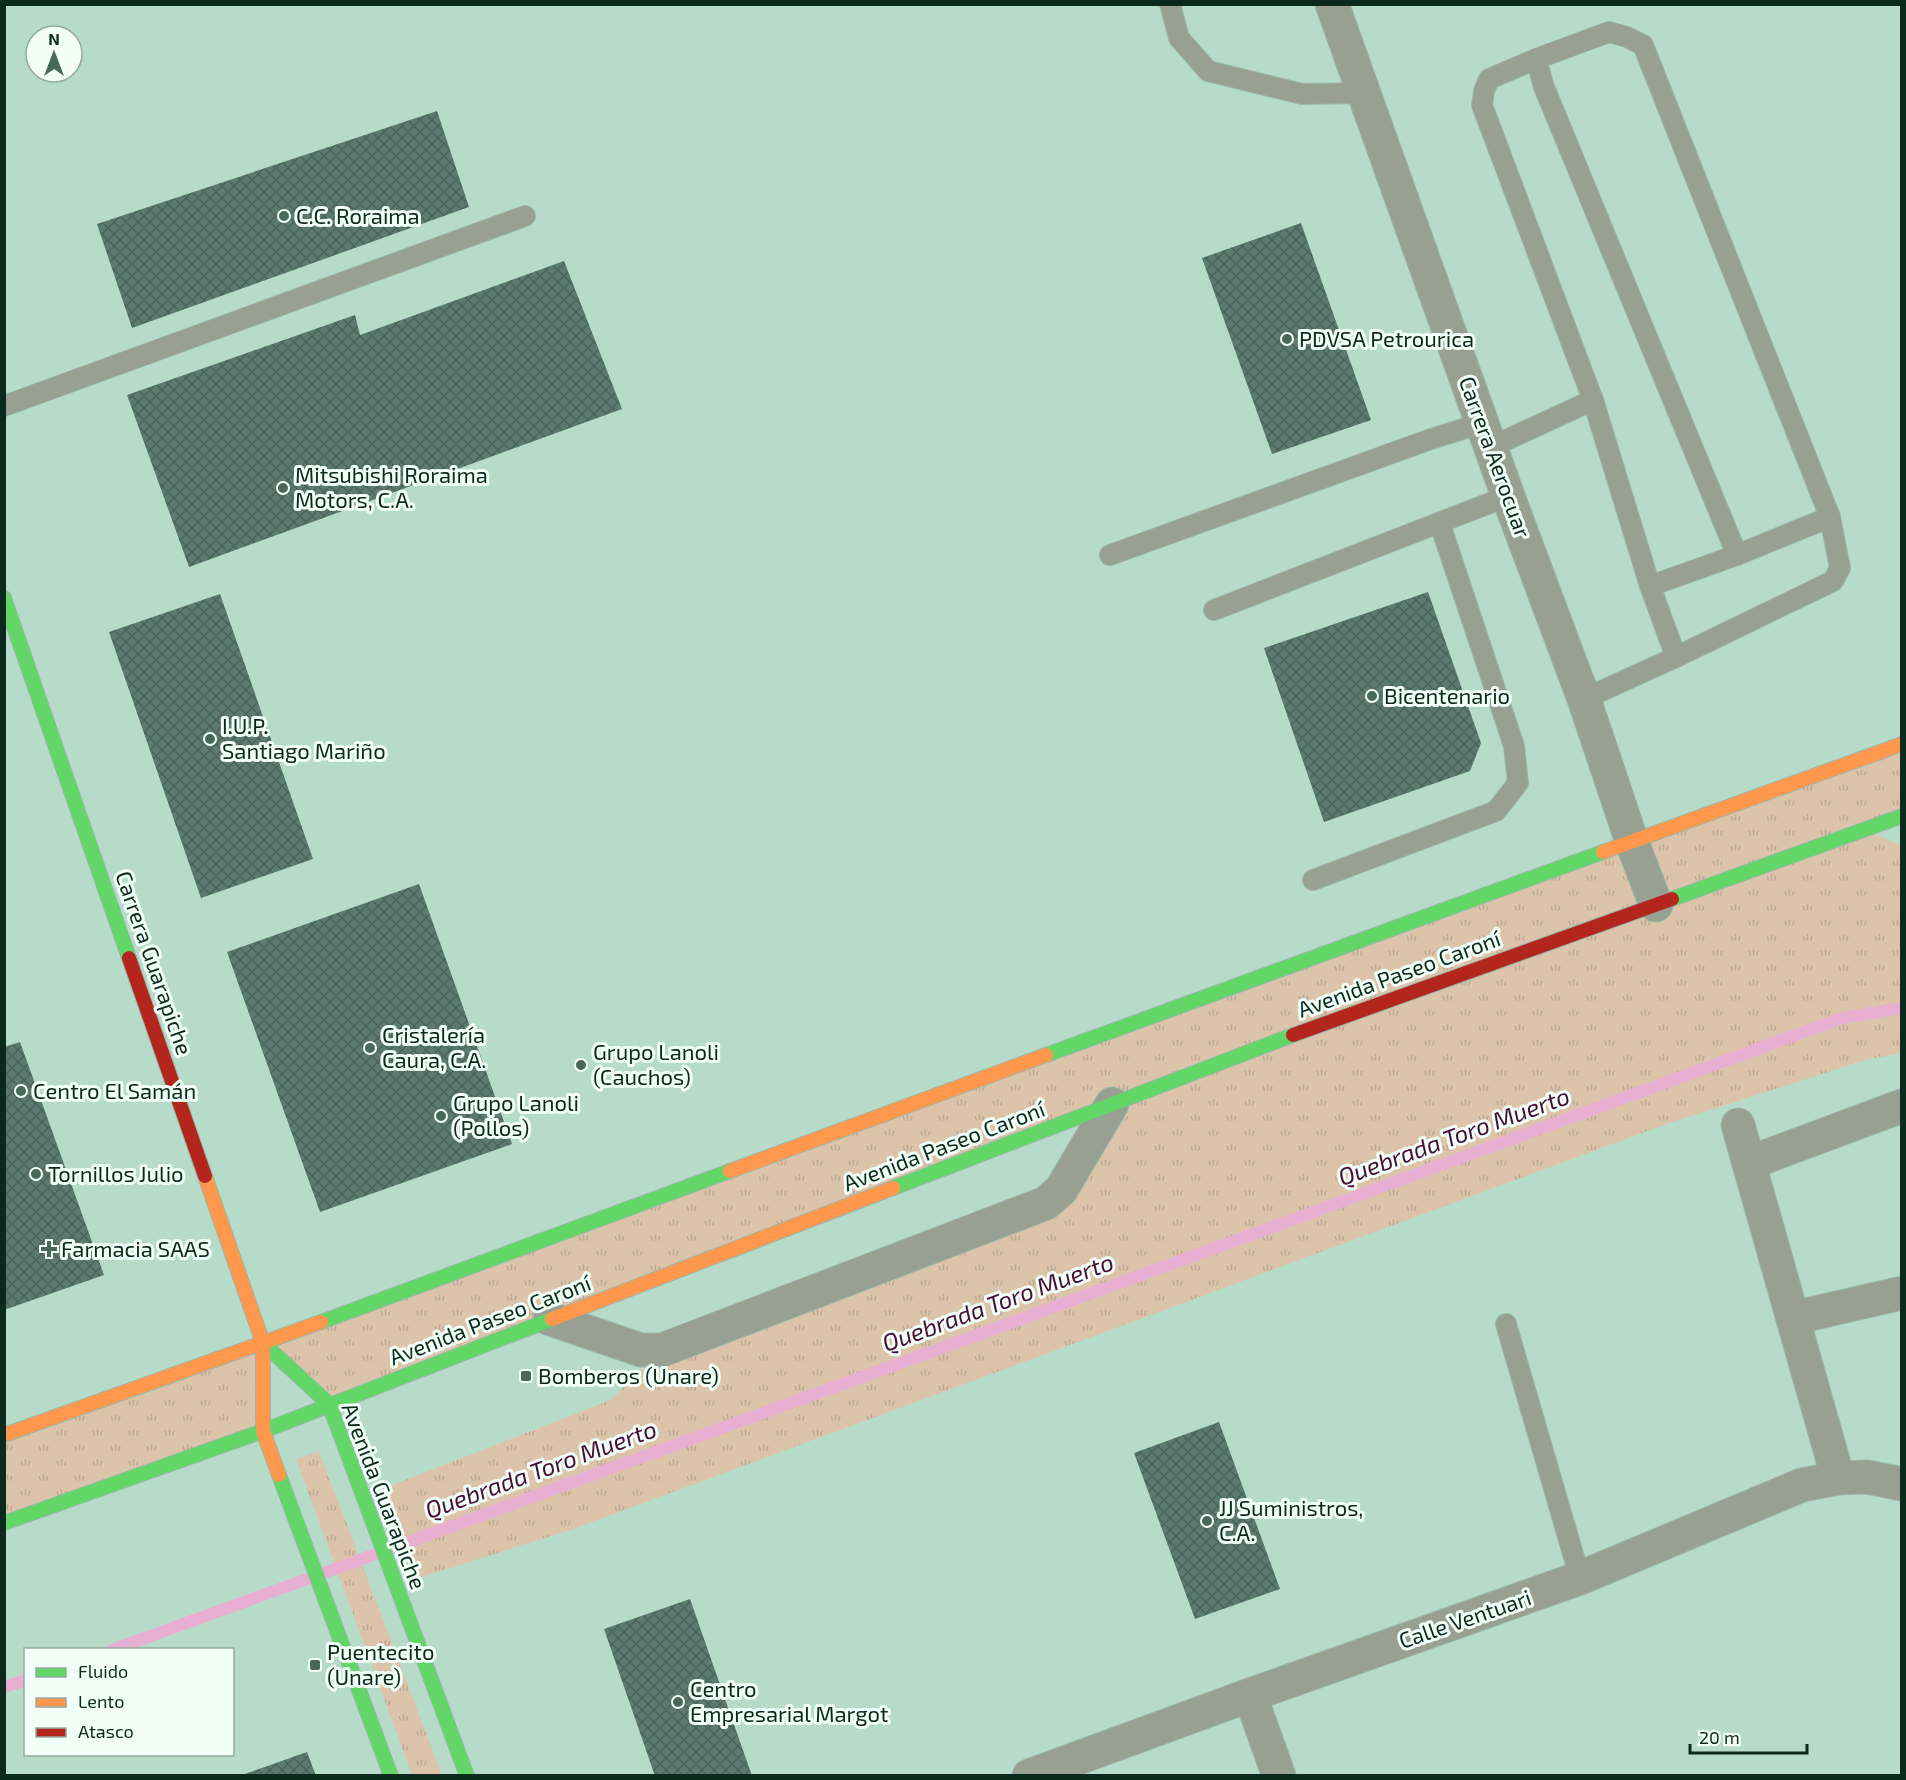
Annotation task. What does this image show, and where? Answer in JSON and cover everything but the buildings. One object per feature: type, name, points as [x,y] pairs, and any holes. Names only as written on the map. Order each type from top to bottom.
[{"type":"street","name":"Carrera Aerocuar","points":[[1332,4],[1508,496],[1584,699],[1656,906]]},
{"type":"street","name":"Carrera Guarapiche","points":[[4,598],[263,1343]]},
{"type":"street","name":"Avenida Paseo Caroní","points":[[4,1436],[1902,744]]},
{"type":"street","name":"Avenida Paseo Caroní","points":[[4,1523],[263,1431],[1340,1017],[1656,906],[1902,816]]},
{"type":"street","points":[[550,1319],[641,1350],[662,1350],[1013,1216],[1046,1203],[1060,1190],[1112,1104]]},
{"type":"street","points":[[1749,1163],[1902,1106]]},
{"type":"street","points":[[1738,1125],[1838,1478]]},
{"type":"street","points":[[1793,1318],[1902,1293]]},
{"type":"street","name":"Avenida Guarapiche","points":[[263,1343],[329,1404],[467,1776]]},
{"type":"street","points":[[263,1343],[263,1431],[391,1776]]},
{"type":"street","name":"Calle Ventuari","points":[[1029,1776],[1580,1578],[1802,1485],[1838,1478],[1867,1477],[1902,1484]]},
{"type":"street","points":[[1250,1695],[1279,1776]]},
{"type":"lane","points":[[1170,4],[1179,38],[1208,71],[1302,94],[1364,93]]},
{"type":"lane","points":[[1584,699],[1676,657],[1833,581],[1840,568],[1830,517],[1643,45],[1609,32],[1489,80],[1484,91],[1482,105],[1593,400],[1650,586],[1676,657]]},
{"type":"lane","points":[[1536,60],[1544,87],[1737,555]]},
{"type":"lane","points":[[4,406],[525,216]]},
{"type":"lane","points":[[1110,555],[1420,443],[1486,435],[1593,400]]},
{"type":"lane","points":[[1214,610],[1508,496]]},
{"type":"lane","points":[[1650,586],[1737,555],[1830,517]]},
{"type":"lane","points":[[1313,880],[1496,811],[1518,783],[1514,746],[1440,524]]},
{"type":"lane","points":[[1506,1324],[1580,1578]]},
{"type":"green space","points":[[1901,744],[1901,816],[1864,830],[1901,845],[1901,1053],[1865,1060],[1661,1126],[576,1528],[416,1579],[382,1489],[611,1400],[662,1350],[1046,1203],[1111,1105],[329,1404],[264,1344],[263,1431],[5,1523],[4,1436]]},
{"type":"green space","points":[[319,1451],[442,1775],[412,1775],[296,1459]]},
{"type":"waterway","name":"Quebrada Toro Muerto","points":[[117,1648],[1842,1018],[1902,1008]]},
{"type":"waterway","name":"Quebrada Toro Muerto","points":[[4,1687],[24,1681]]},
{"type":"traffic: fast","points":[[4,598],[129,958]]},
{"type":"traffic: fast","points":[[1672,899],[1902,816]]},
{"type":"traffic: fast","points":[[1046,1055],[1603,852]]},
{"type":"traffic: fast","points":[[893,1188],[1293,1035]]},
{"type":"traffic: fast","points":[[321,1322],[730,1171]]},
{"type":"traffic: fast","points":[[4,1523],[263,1431],[552,1319]]},
{"type":"traffic: fast","points":[[263,1343],[329,1404],[467,1776]]},
{"type":"traffic: fast","points":[[279,1475],[391,1776]]},
{"type":"traffic: slow","points":[[1603,852],[1902,744]]},
{"type":"traffic: slow","points":[[730,1171],[1046,1055]]},
{"type":"traffic: slow","points":[[205,1176],[263,1343],[263,1431],[279,1475]]},
{"type":"traffic: slow","points":[[552,1319],[893,1188]]},
{"type":"traffic: slow","points":[[4,1435],[321,1322]]},
{"type":"traffic: jam","points":[[1293,1035],[1672,899]]},
{"type":"traffic: jam","points":[[129,958],[205,1176]]},
{"type":"place","name":"C.C. Roraima","points":[[284,216]]},
{"type":"place","name":"PDVSA Petrourica","points":[[1287,339]]},
{"type":"place","name":"Mitsubishi Roraima Motors, C.A.","points":[[283,488]]},
{"type":"place","name":"Bicentenario","points":[[1372,696]]},
{"type":"place","name":"I.U.P. Santiago Mariño","points":[[210,739]]},
{"type":"place","name":"Cristalería Caura, C.A.","points":[[370,1048]]},
{"type":"place","name":"Grupo Lanoli (Cauchos)","points":[[581,1065]]},
{"type":"place","name":"Centro El Samán","points":[[21,1091]]},
{"type":"place","name":"Grupo Lanoli (Pollos)","points":[[441,1116]]},
{"type":"place","name":"Tornillos Julio","points":[[36,1174]]},
{"type":"place","name":"Farmacia SAAS","points":[[49,1249]]},
{"type":"place","name":"Bomberos (Unare)","points":[[526,1376]]},
{"type":"place","name":"JJ Suministros, C.A.","points":[[1207,1521]]},
{"type":"place","name":"Puentecito (Unare)","points":[[315,1665]]},
{"type":"place","name":"Centro Empresarial Margot","points":[[678,1702]]}]
